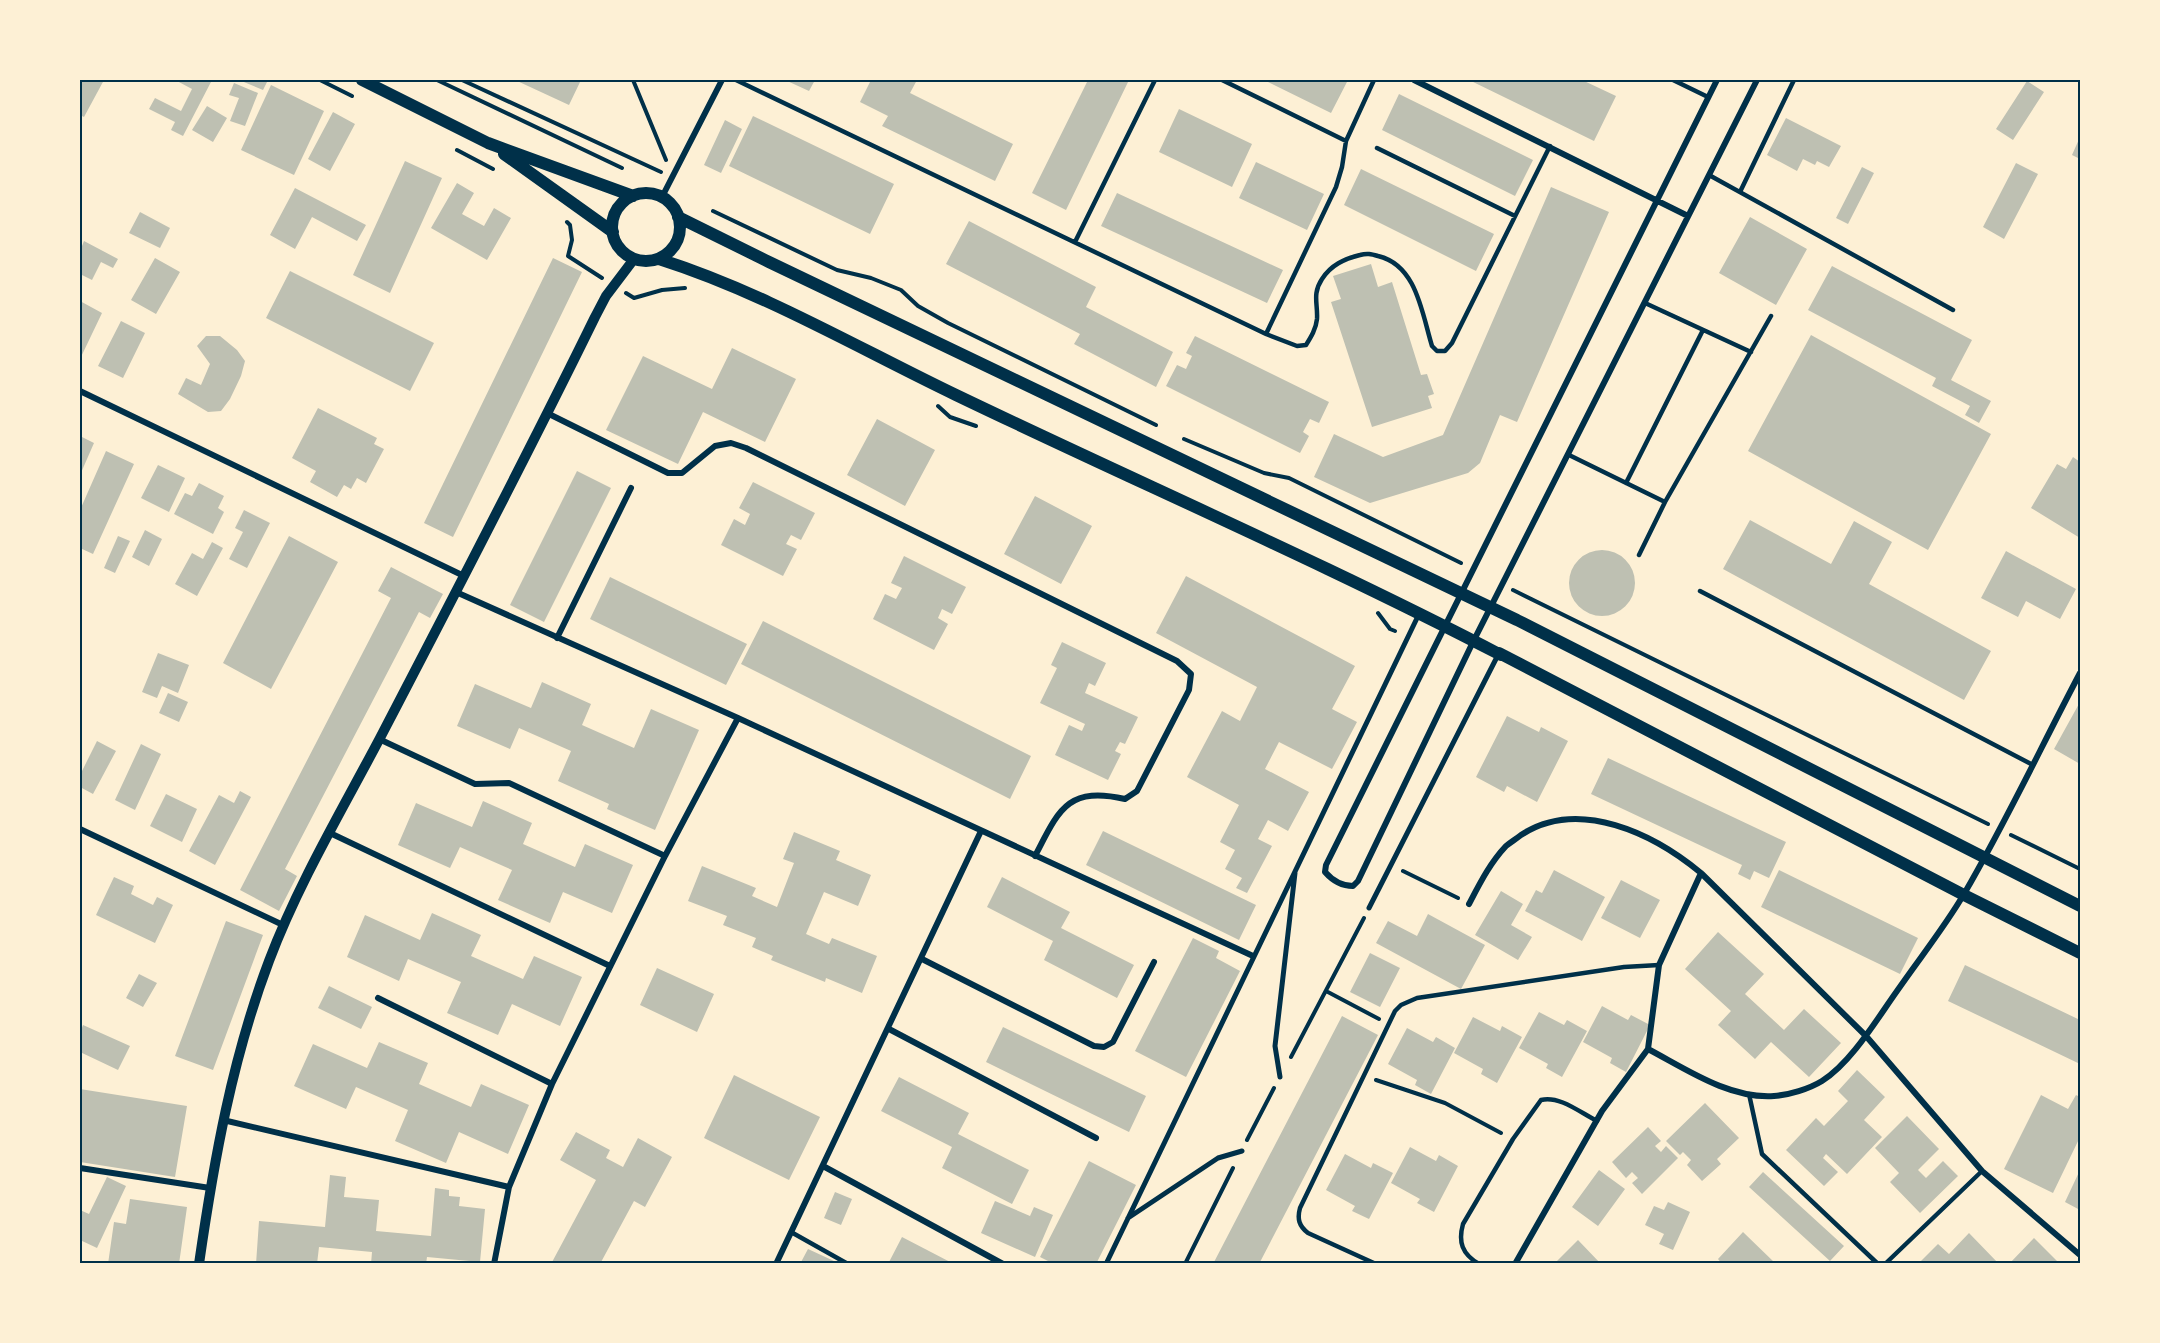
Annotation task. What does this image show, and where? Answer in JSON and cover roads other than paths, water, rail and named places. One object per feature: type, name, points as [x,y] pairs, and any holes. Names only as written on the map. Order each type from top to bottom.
[{"type":"main road","points":[[362,80],[488,143],[633,196]]},
{"type":"main road","points":[[488,143],[612,232],[620,248],[634,259],[642,261],[659,259],[668,254],[679,237],[678,217],[669,202],[662,197],[643,193],[624,201],[613,220],[612,232]]},
{"type":"main road","points":[[678,217],[1491,608],[2080,906]]},
{"type":"main road","points":[[659,259],[716,278],[956,395],[1446,626],[2080,953]]},
{"type":"street","points":[[662,197],[722,80]]},
{"type":"street","points":[[1414,80],[1688,216]]},
{"type":"street","points":[[1717,80],[1326,865],[1325,872],[1330,878],[1347,886],[1353,886],[1358,881],[1474,641],[1757,80]]},
{"type":"street","points":[[199,1263],[223,1120],[244,1035],[283,925],[606,296],[634,259]]},
{"type":"street","points":[[80,391],[464,576]]},
{"type":"street","points":[[547,413],[668,473],[682,473],[715,446],[731,443],[746,448],[1177,661],[1191,674],[1189,690],[1137,791],[1125,799],[1105,795],[1072,800],[1058,813],[1035,856]]},
{"type":"street","points":[[557,638],[631,488]]},
{"type":"street","points":[[456,592],[738,718],[1253,956]]},
{"type":"street","points":[[1106,1263],[1419,614]]},
{"type":"street","points":[[1370,908],[1500,654]]},
{"type":"street","points":[[1648,1049],[1705,1078],[1749,1094],[1774,1096],[1799,1091],[1821,1082],[1836,1070],[1866,1036],[1964,895],[2080,673]]},
{"type":"street","points":[[494,1263],[509,1187],[552,1084],[665,856],[738,718]]},
{"type":"street","points":[[379,739],[475,784],[509,783],[665,856]]},
{"type":"street","points":[[1469,904],[1487,870],[1508,844],[1535,826],[1560,820],[1584,819],[1605,822],[1635,833],[1685,860],[1701,873],[1866,1036],[1982,1171],[2080,1255]]},
{"type":"street","points":[[80,829],[283,925]]},
{"type":"street","points":[[776,1263],[981,831]]},
{"type":"street","points":[[330,833],[610,966]]},
{"type":"street","points":[[1280,1077],[1275,1046],[1296,866]]},
{"type":"street","points":[[1515,1263],[1597,1121],[1648,1049],[1659,965],[1701,873]]},
{"type":"street","points":[[922,959],[1094,1046],[1104,1047],[1113,1042],[1154,962]]},
{"type":"street","points":[[378,998],[552,1084]]},
{"type":"street","points":[[889,1029],[1096,1138]]},
{"type":"street","points":[[223,1120],[509,1187]]},
{"type":"street","points":[[1127,1219],[1218,1158],[1242,1151]]},
{"type":"street","points":[[823,1166],[1003,1263]]},
{"type":"street","points":[[80,1168],[210,1188]]},
{"type":"lane","points":[[736,80],[1266,334],[1297,346],[1306,345],[1312,336],[1317,319],[1314,299],[1321,280],[1337,263],[1367,253],[1387,258],[1405,273],[1416,291],[1432,346],[1437,351],[1445,351],[1452,344],[1550,146]]},
{"type":"lane","points":[[1075,242],[1155,80]]},
{"type":"lane","points":[[1222,80],[1346,141]]},
{"type":"lane","points":[[1266,334],[1336,187],[1346,141],[1374,80]]},
{"type":"lane","points":[[1673,80],[1708,97]]},
{"type":"lane","points":[[1740,192],[1794,80]]},
{"type":"lane","points":[[1377,148],[1515,216]]},
{"type":"lane","points":[[1709,175],[1953,310]]},
{"type":"lane","points":[[1645,303],[1751,351]]},
{"type":"lane","points":[[1639,555],[1665,502],[1771,316]]},
{"type":"lane","points":[[1626,483],[1703,330]]},
{"type":"lane","points":[[1569,455],[1665,502]]},
{"type":"lane","points":[[1700,591],[2033,765]]},
{"type":"lane","points":[[1376,1263],[1308,1233],[1301,1227],[1298,1217],[1300,1208],[1395,1011],[1401,1005],[1417,998],[1624,966],[1659,965]]},
{"type":"lane","points":[[1749,1094],[1762,1154],[1878,1263]]},
{"type":"lane","points":[[1479,1263],[1462,1249],[1460,1237],[1463,1224],[1512,1139],[1541,1100],[1549,1098],[1597,1121]]},
{"type":"lane","points":[[1885,1263],[1982,1171]]},
{"type":"lane","points":[[791,1232],[848,1263]]}]
